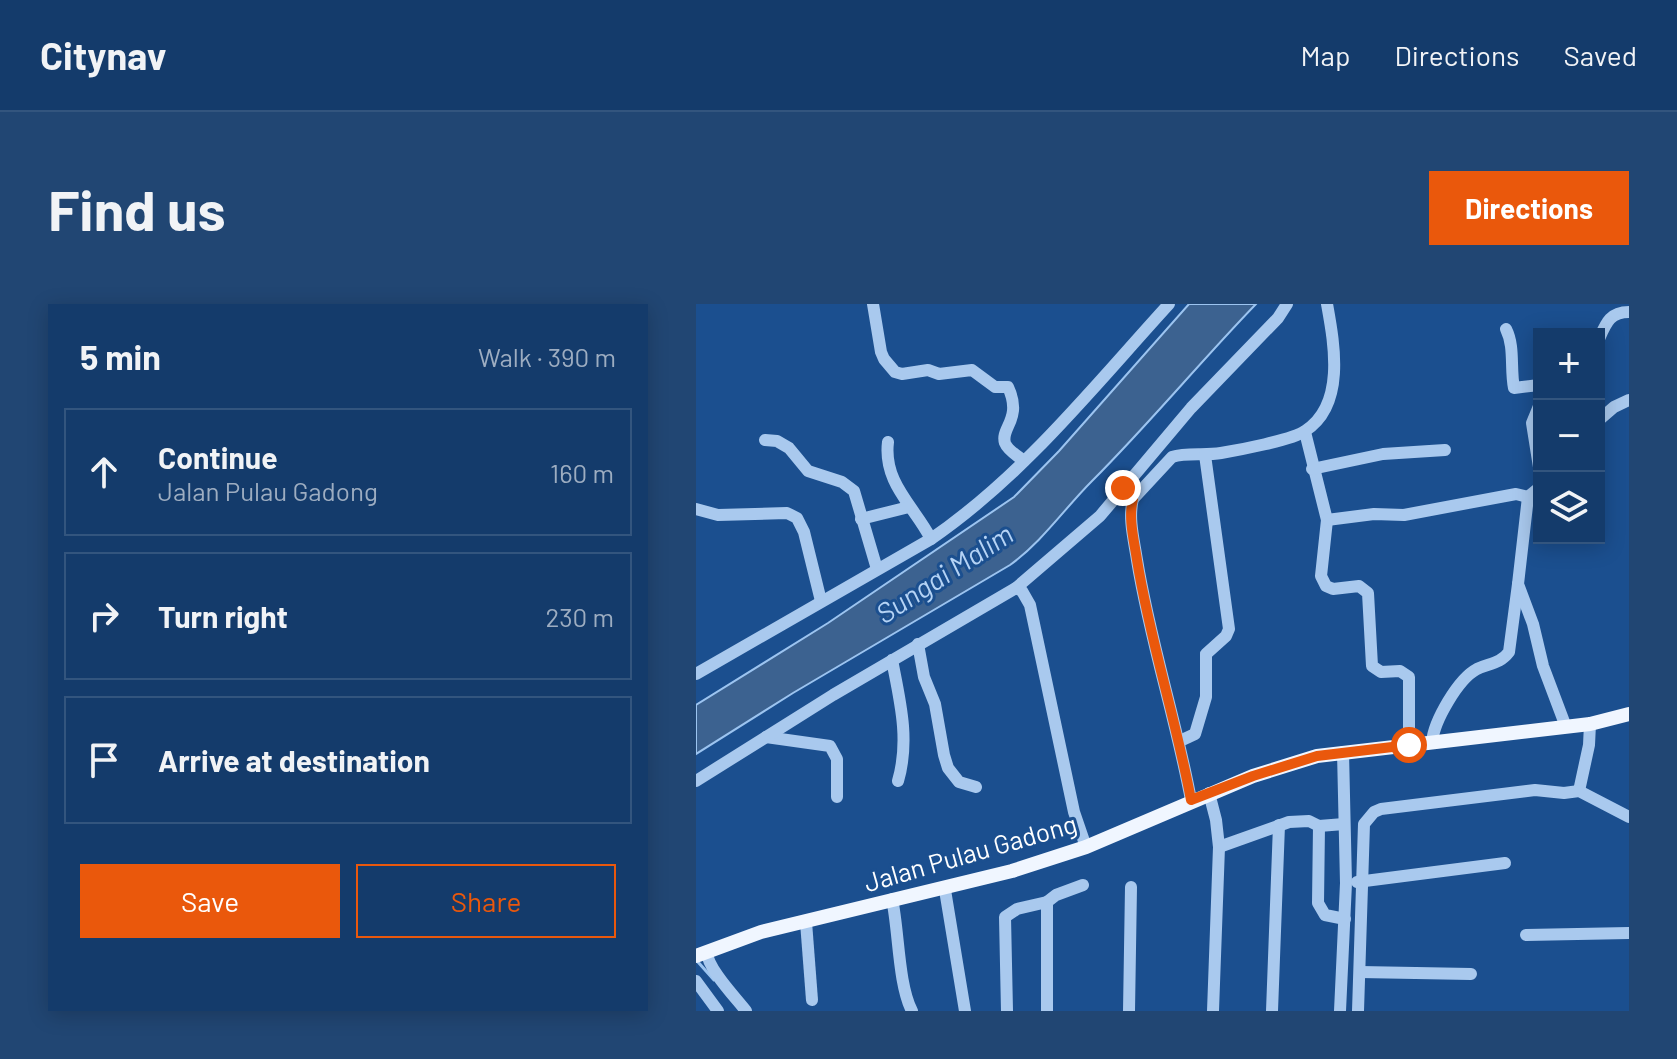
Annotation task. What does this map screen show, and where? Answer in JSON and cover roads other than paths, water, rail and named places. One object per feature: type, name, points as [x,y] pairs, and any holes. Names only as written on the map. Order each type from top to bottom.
[{"type":"main road","name":"Jalan Pulau Gadong","points":[[701,954],[761,932],[892,899],[945,890],[1012,871],[1086,847],[1191,800],[1290,763],[1343,752],[1590,724],[1629,714]]},
{"type":"street","points":[[873,304],[881,352],[895,372],[902,374],[928,370],[939,374],[972,370],[995,387],[1008,387],[1015,410],[1004,437],[1005,443],[1024,461]]},
{"type":"street","points":[[696,674],[931,539],[979,503],[1057,428],[1169,304]]},
{"type":"street","points":[[696,781],[918,644],[1016,588],[1100,516],[1191,408],[1278,318],[1285,306],[1291,308],[1297,304]]},
{"type":"street","points":[[1191,800],[1180,741],[1142,592],[1130,514],[1133,499],[1172,457],[1205,455],[1305,432],[1325,408],[1332,388],[1334,364],[1327,304]]},
{"type":"street","points":[[1603,328],[1613,316],[1629,312]]},
{"type":"street","points":[[1506,329],[1512,350],[1514,388],[1533,386]]},
{"type":"street","points":[[1605,415],[1629,400]]},
{"type":"street","points":[[1305,432],[1327,520],[1321,576],[1326,586],[1333,589],[1359,586],[1368,593],[1372,666],[1381,672],[1400,671],[1409,677],[1409,745]]},
{"type":"street","points":[[765,440],[777,441],[789,448],[808,471],[849,485],[854,491],[877,569]]},
{"type":"street","points":[[888,442],[888,465],[895,485],[921,519],[931,539]]},
{"type":"street","points":[[1312,469],[1383,454],[1445,450]]},
{"type":"street","points":[[1180,741],[1195,734],[1206,697],[1206,654],[1226,636],[1229,629],[1205,455]]},
{"type":"street","points":[[1123,488],[1133,499]]},
{"type":"street","points":[[1432,742],[1436,723],[1462,681],[1478,669],[1496,664],[1509,652],[1528,497],[1533,493]]},
{"type":"street","points":[[1327,520],[1374,514],[1404,515],[1516,494],[1528,497]]},
{"type":"street","points":[[861,519],[909,507]]},
{"type":"street","points":[[696,509],[718,515],[787,513],[797,518],[804,532],[821,601]]},
{"type":"street","points":[[1518,584],[1566,727]]},
{"type":"street","points":[[1016,588],[1022,591],[1030,605],[1074,812],[1086,847]]},
{"type":"street","points":[[918,644],[924,677],[935,704],[948,768],[959,782],[976,787]]},
{"type":"street","points":[[892,660],[904,723],[903,757],[898,781]]},
{"type":"street","points":[[1579,791],[1589,745],[1590,724]]},
{"type":"street","points":[[766,737],[830,746],[837,759],[837,797]]},
{"type":"street","points":[[1340,1011],[1346,883],[1343,752]]},
{"type":"street","points":[[1358,1011],[1364,824],[1374,812],[1520,790],[1579,791],[1629,817]]},
{"type":"street","points":[[1209,793],[1219,847],[1213,1011]]},
{"type":"street","points":[[1219,847],[1299,820],[1319,826],[1344,824]]},
{"type":"street","points":[[1272,1011],[1279,825]]},
{"type":"street","points":[[1319,826],[1318,903],[1325,915],[1345,919]]},
{"type":"street","points":[[1346,883],[1505,863]]},
{"type":"street","points":[[1007,1011],[1005,917],[1017,909],[1047,902],[1056,895],[1083,885]]},
{"type":"street","points":[[1129,1011],[1131,887]]},
{"type":"street","points":[[945,890],[965,1011]]},
{"type":"street","points":[[892,899],[905,995],[912,1011]]},
{"type":"street","points":[[1047,902],[1047,1011]]},
{"type":"street","points":[[806,922],[812,1000]]},
{"type":"street","points":[[1526,935],[1629,933]]},
{"type":"street","points":[[701,954],[746,1011]]},
{"type":"street","points":[[1360,972],[1471,974]]},
{"type":"street","points":[[696,981],[718,1011]]},
{"type":"water","name":"Sungai Malim","points":[[1189,304],[1256,304],[1032,546],[1010,565],[696,754],[696,705],[828,623],[1014,497],[1059,451]]},
{"type":"waterway","points":[[698,962],[714,980]]}]
